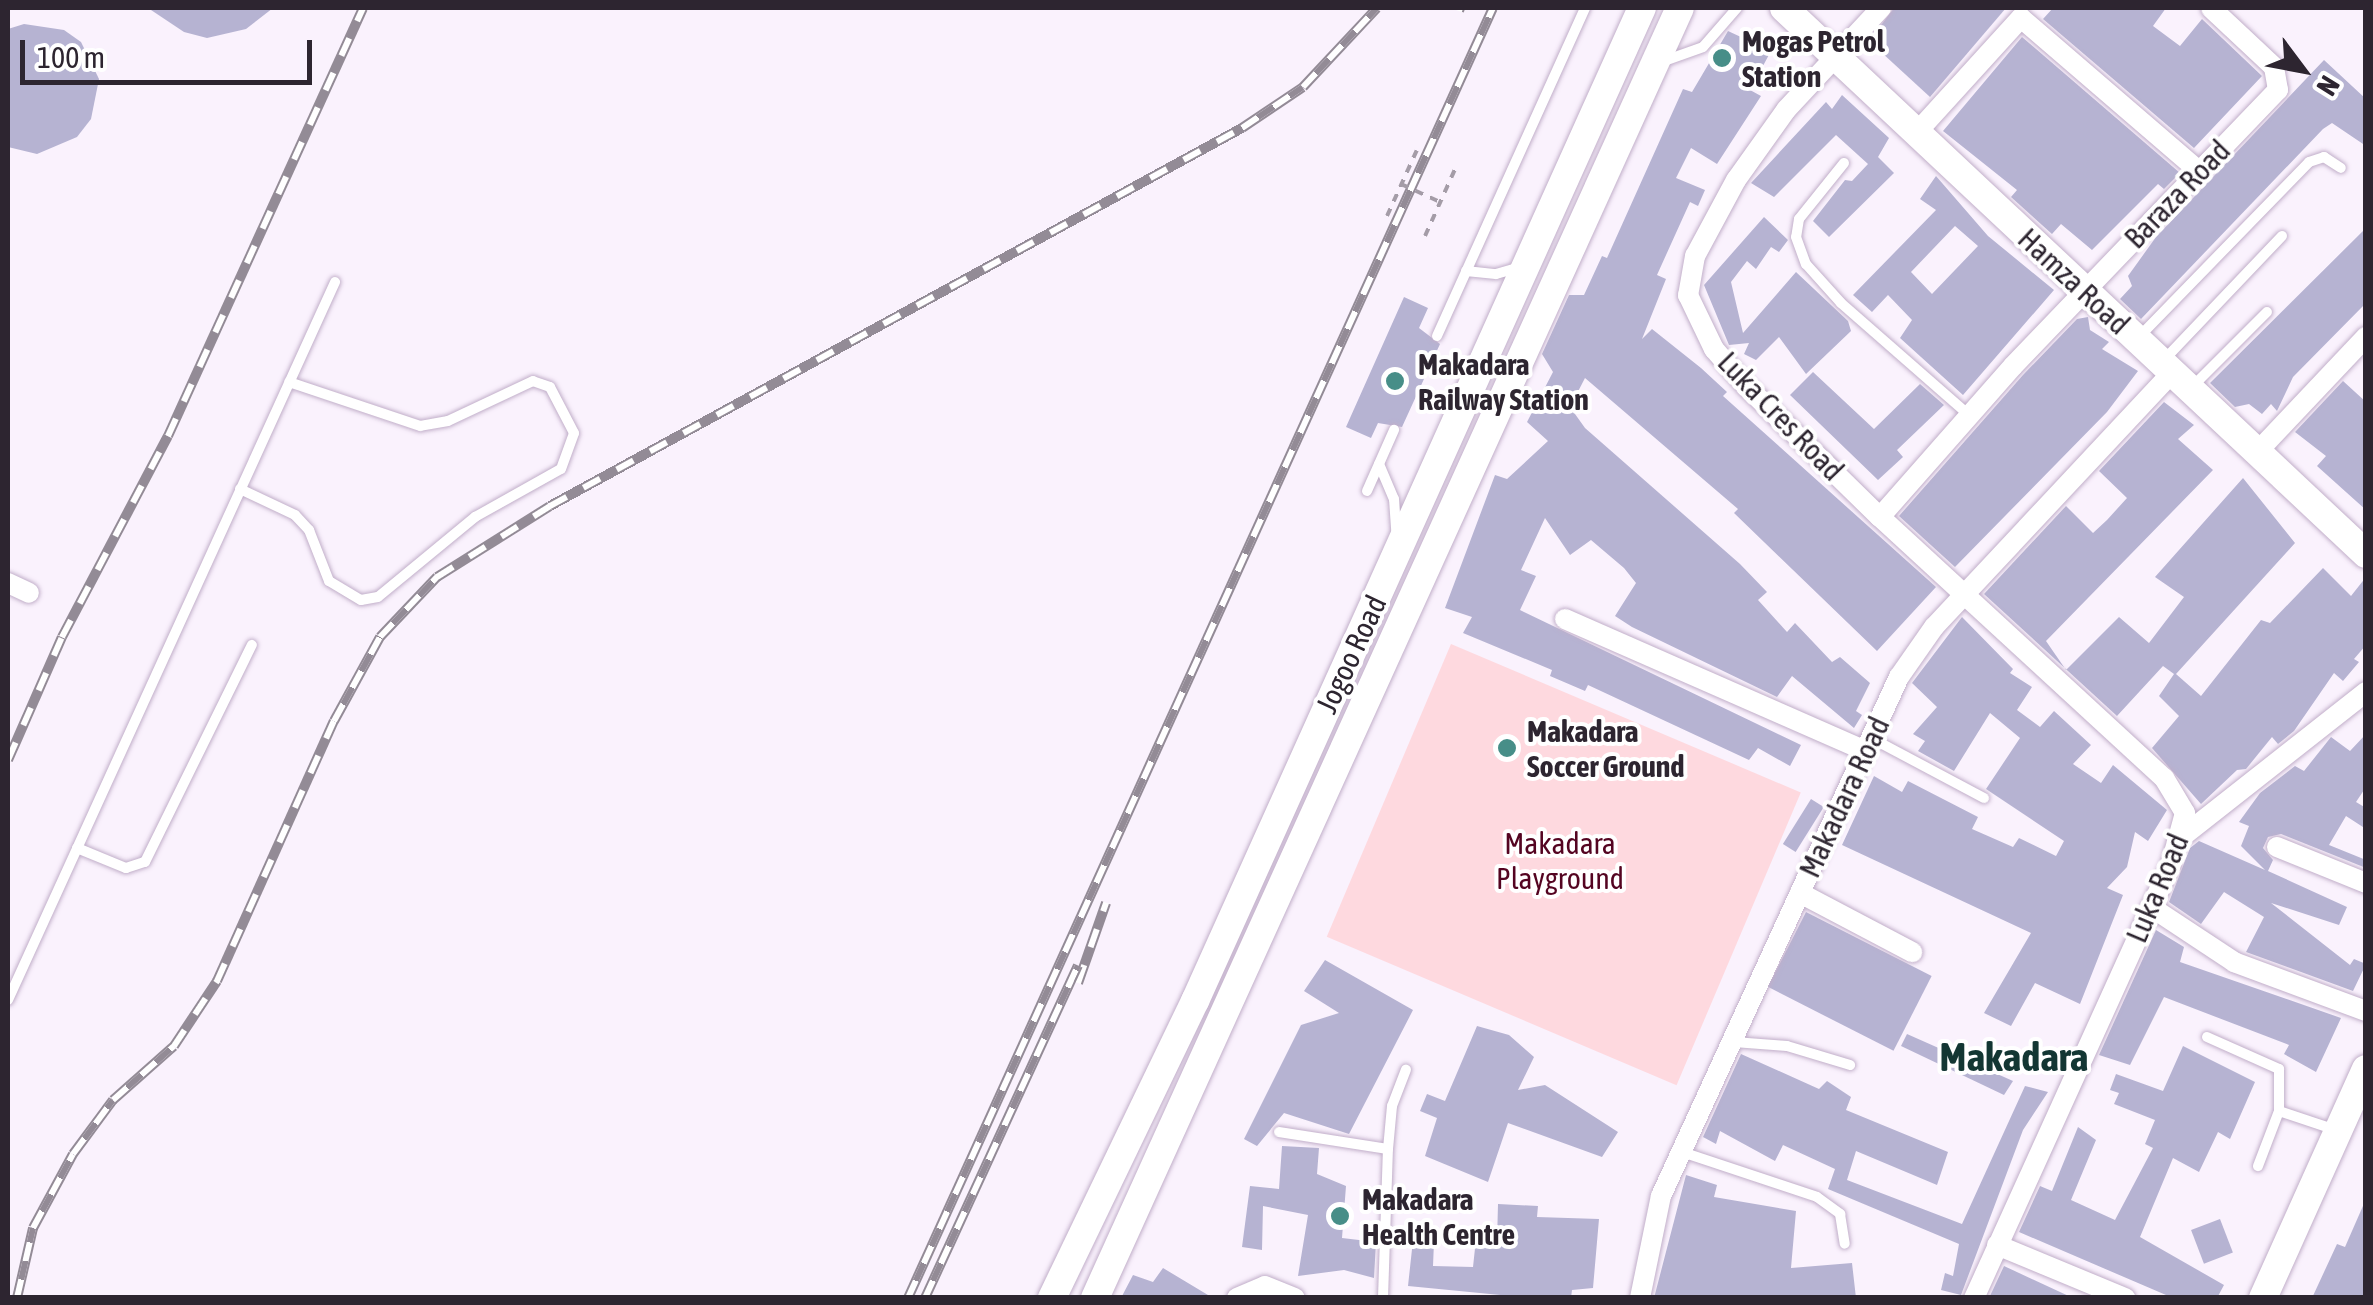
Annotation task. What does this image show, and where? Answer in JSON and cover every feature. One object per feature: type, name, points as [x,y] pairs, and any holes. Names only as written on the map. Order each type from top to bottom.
[{"type":"main road","name":"Jogoo Road","points":[[1052,1298],[1148,1104],[1642,8]]},
{"type":"main road","name":"Jogoo Road","points":[[1095,1298],[1680,8]]},
{"type":"main road","name":"Hamza Road","points":[[1784,8],[1838,53],[2084,293],[2260,450],[2366,554]]},
{"type":"main road","points":[[2263,1298],[2366,1068]]},
{"type":"street","points":[[1838,53],[1881,8]]},
{"type":"street","name":"Baraza Road","points":[[2084,293],[2278,90],[2279,78],[2211,8]]},
{"type":"street","points":[[1918,132],[2021,18],[2200,171]]},
{"type":"street","name":"Luka Cres Road","points":[[1838,53],[1786,110],[1722,201],[1696,256],[1688,294],[1714,349],[1746,386],[1880,518]]},
{"type":"street","points":[[1880,518],[2084,293]]},
{"type":"street","points":[[2260,450],[2366,337]]},
{"type":"street","name":"Makadara Road","points":[[1640,1298],[1650,1230],[1681,1152],[1900,678],[1964,595],[2175,374]]},
{"type":"street","name":"Luka Road","points":[[1880,518],[2178,791],[2185,813],[2183,836],[1974,1298]]},
{"type":"street","points":[[8,583],[30,594]]},
{"type":"street","points":[[1566,619],[1867,744]]},
{"type":"street","points":[[2183,836],[2366,692]]},
{"type":"street","points":[[2277,847],[2366,883]]},
{"type":"street","points":[[1800,893],[1912,952]]},
{"type":"street","points":[[2151,907],[2234,962],[2366,1011]]},
{"type":"street","points":[[1997,1245],[2125,1298]]},
{"type":"street","points":[[1237,1298],[1264,1286],[1295,1298]]},
{"type":"lane","points":[[1437,336],[1585,8]]},
{"type":"lane","points":[[1651,66],[1703,47],[1737,8]]},
{"type":"lane","points":[[2136,340],[2309,162],[2324,157],[2341,168]]},
{"type":"lane","points":[[1844,163],[1799,219],[1796,237],[1806,264],[1840,303],[1970,416]]},
{"type":"lane","points":[[2175,374],[2282,236]]},
{"type":"lane","points":[[1466,271],[1496,274],[1527,265]]},
{"type":"lane","points":[[8,1000],[334,282]]},
{"type":"lane","points":[[2175,374],[2267,312]]},
{"type":"lane","points":[[240,489],[295,515],[309,530],[328,581],[361,600],[395,587],[475,517],[561,469],[570,453],[569,412],[550,387],[533,381],[448,421],[420,426],[289,382]]},
{"type":"lane","points":[[1366,491],[1394,430]]},
{"type":"lane","points":[[1379,464],[1397,518],[1394,559]]},
{"type":"lane","points":[[77,848],[126,868],[145,862],[252,645]]},
{"type":"lane","points":[[1867,744],[1984,798]]},
{"type":"lane","points":[[2206,1037],[2280,1069],[2279,1111],[2258,1166]]},
{"type":"lane","points":[[1734,1042],[1787,1046],[1850,1066]]},
{"type":"lane","points":[[1383,1298],[1392,1106],[1406,1070]]},
{"type":"lane","points":[[2279,1111],[2337,1130]]},
{"type":"lane","points":[[1279,1132],[1388,1150]]},
{"type":"lane","points":[[1681,1152],[1818,1197],[1840,1214],[1845,1244]]},
{"type":"path","points":[[1387,216],[1417,150]]},
{"type":"path","points":[[1425,236],[1456,167]]},
{"type":"path","points":[[1401,184],[1440,202]]},
{"type":"green space","name":"Makadara Playground","points":[[1451,644],[1801,792],[1677,1085],[1327,937]]},
{"type":"building","points":[[148,8],[273,8],[246,29],[207,38],[184,32]]},
{"type":"building","points":[[1894,8],[2006,8],[1930,97],[1869,41]]},
{"type":"building","points":[[2053,8],[2166,8],[2153,26],[2180,46],[2202,19],[2262,76],[2194,148],[2043,19]]},
{"type":"building","points":[[24,24],[64,30],[81,42],[99,79],[91,119],[77,137],[37,154],[8,147],[8,29]]},
{"type":"building","points":[[1728,31],[1771,51],[1750,90],[1761,96],[1717,164],[1691,148],[1676,178],[1705,190],[1698,206],[1690,202],[1657,275],[1666,279],[1642,339],[1652,329],[1701,368],[1727,392],[1723,396],[1936,587],[1877,651],[1734,513],[1738,509],[1585,378],[1570,407],[1585,428],[1740,564],[1767,592],[1758,600],[1787,632],[1795,623],[1832,662],[1840,657],[1870,683],[1856,711],[1862,715],[1854,728],[1792,676],[1777,697],[1632,627],[1615,616],[1636,583],[1591,540],[1570,555],[1545,518],[1521,570],[1536,576],[1520,610],[1801,745],[1790,766],[1758,748],[1749,760],[1588,685],[1585,691],[1550,676],[1552,670],[1463,633],[1472,617],[1445,608],[1495,475],[1507,479],[1548,441],[1527,422],[1553,372],[1542,354],[1569,295],[1584,295],[1602,256],[1607,258],[1683,89],[1692,92]]},
{"type":"building","points":[[2022,37],[2180,173],[2164,189],[2158,184],[2092,250],[2061,224],[2052,234],[2011,197],[2017,190],[1943,131]]},
{"type":"building","points":[[2324,60],[2366,99],[2366,146],[2332,123],[2323,129],[2141,319],[2120,299],[2132,286],[2128,276],[2156,237]]},
{"type":"building","points":[[1842,95],[1889,138],[1878,157],[1894,173],[1829,237],[1813,221],[1845,180],[1852,181],[1868,164],[1836,135],[1774,197],[1751,183],[1826,102],[1832,109]]},
{"type":"building","points":[[1936,176],[1988,236],[2054,290],[1963,395],[1900,338],[1912,320],[1888,295],[1872,312],[1853,295],[1936,210],[1920,199]],"holes":[[[1955,226],[1978,246],[1932,294],[1911,272]]]},
{"type":"building","points":[[1764,217],[1788,240],[1779,252],[1771,247],[1756,269],[1747,261],[1731,282],[1743,333],[1796,272],[1848,321],[1851,331],[1806,374],[1779,337],[1756,360],[1744,354],[1749,343],[1729,345],[1704,285]]},
{"type":"building","points":[[2366,228],[2366,303],[2293,377],[2277,411],[2271,404],[2262,414],[2249,404],[2235,407],[2210,383]]},
{"type":"building","name":"Makadara Railway Station","points":[[1404,297],[1428,308],[1419,328],[1440,344],[1402,427],[1378,423],[1371,438],[1346,427]]},
{"type":"building","points":[[2088,317],[2090,330],[2109,342],[2102,349],[2138,371],[2107,412],[1955,567],[1899,516],[2023,375],[2077,319]]},
{"type":"building","points":[[1813,372],[1874,429],[1920,384],[1944,405],[1897,450],[1903,457],[1878,480],[1790,395]]},
{"type":"building","points":[[2343,381],[2366,402],[2366,510],[2317,466],[2326,456],[2295,432]]},
{"type":"building","points":[[2164,402],[2194,425],[2178,439],[2213,470],[2046,641],[2065,668],[1984,594],[2066,506],[2093,533],[2107,520],[2127,498],[2099,471]]},
{"type":"building","points":[[2243,478],[2295,543],[2176,674],[2201,696],[2261,620],[2270,623],[2323,568],[2351,596],[2366,577],[2366,645],[2354,659],[2359,662],[2343,681],[2334,673],[2294,731],[2278,744],[2272,737],[2246,769],[2237,770],[2201,804],[2152,748],[2179,716],[2159,696],[2174,674],[2163,666],[2117,716],[2066,670],[2119,617],[2149,643],[2184,597],[2155,577]]},
{"type":"building","points":[[1962,617],[2013,669],[2010,673],[2032,687],[2017,710],[2040,727],[2054,711],[2091,745],[2073,764],[2101,783],[2113,765],[2167,810],[2148,841],[2135,832],[2127,867],[2107,888],[2123,895],[2080,1004],[2035,983],[2011,1026],[1984,1013],[2031,933],[1842,845],[1874,776],[1902,792],[1908,781],[1978,817],[1972,829],[2013,847],[2019,838],[2056,856],[2064,841],[1986,789],[2020,738],[1990,713],[1954,771],[1918,751],[1925,741],[1913,734],[1937,707],[1912,683]]},
{"type":"building","points":[[2366,734],[2366,787],[2356,802],[2366,808],[2366,829],[2346,816],[2329,845],[2366,860],[2366,868],[2281,834],[2268,837],[2263,848],[2273,860],[2268,871],[2347,907],[2339,925],[2271,903],[2350,965],[2354,959],[2366,964],[2353,991],[2246,952],[2264,917],[2224,892],[2201,924],[2169,902],[2190,848],[2199,841],[2265,870],[2241,846],[2249,826],[2239,822],[2260,793],[2295,766],[2304,771],[2331,737],[2350,751]]},
{"type":"building","points":[[1811,799],[1824,807],[1796,852],[1783,844]]},
{"type":"building","points":[[1806,912],[1932,976],[1893,1051],[1768,987]]},
{"type":"building","points":[[2156,930],[2184,947],[2180,962],[2341,1018],[2316,1072],[2284,1054],[2289,1045],[2164,997],[2130,1065],[2099,1055]]},
{"type":"building","points":[[1325,960],[1413,1010],[1349,1134],[1284,1113],[1257,1146],[1244,1139],[1301,1025],[1339,1013],[1304,991]]},
{"type":"building","points":[[1477,1026],[1509,1035],[1534,1057],[1518,1090],[1545,1085],[1618,1132],[1602,1157],[1508,1123],[1488,1182],[1425,1156],[1437,1118],[1420,1111],[1427,1094],[1445,1101]]},
{"type":"building","points":[[1907,1034],[2013,1081],[2004,1095],[1901,1046]]},
{"type":"building","points":[[2183,1046],[2255,1082],[2230,1139],[2218,1132],[2199,1172],[2173,1158],[2140,1237],[2224,1285],[2217,1298],[2173,1298],[2019,1232],[2040,1186],[2052,1191],[2078,1127],[2096,1140],[2071,1200],[2115,1220],[2153,1148],[2145,1144],[2155,1120],[2114,1104],[2119,1093],[2110,1090],[2116,1074],[2163,1091]]},
{"type":"building","points":[[1741,1054],[1819,1089],[1827,1081],[1851,1097],[1846,1110],[1948,1152],[1937,1185],[1856,1151],[1847,1180],[1962,1224],[2025,1086],[2048,1092],[2023,1130],[1961,1295],[1941,1290],[1945,1273],[1953,1276],[1959,1244],[1828,1189],[1835,1169],[1783,1145],[1775,1161],[1720,1131],[1716,1144],[1703,1137]]},
{"type":"building","points":[[1282,1146],[1319,1148],[1317,1174],[1346,1186],[1342,1238],[1376,1242],[1374,1278],[1344,1270],[1298,1276],[1308,1215],[1263,1206],[1262,1250],[1242,1247],[1250,1186],[1279,1189]]},
{"type":"building","points":[[1686,1175],[1717,1185],[1714,1197],[1796,1211],[1791,1268],[1852,1263],[1856,1298],[1654,1298]]},
{"type":"building","points":[[2366,1199],[2366,1298],[2312,1298],[2337,1244],[2345,1247]]},
{"type":"building","points":[[1498,1204],[1538,1206],[1537,1217],[1599,1219],[1593,1288],[1572,1290],[1571,1298],[1531,1298],[1408,1286],[1413,1240],[1434,1242],[1433,1266],[1473,1267],[1476,1239],[1497,1242]]},
{"type":"building","points":[[2220,1219],[2233,1253],[2204,1264],[2191,1230]]},
{"type":"building","points":[[2004,1266],[2073,1298],[1989,1298]]},
{"type":"building","points":[[1163,1268],[1213,1298],[1121,1298],[1133,1275],[1153,1282]]},
{"type":"railway","points":[[8,760],[62,637],[168,436],[363,8]]},
{"type":"railway","points":[[17,1298],[33,1228],[73,1154],[113,1100],[174,1046],[217,981],[334,721],[380,637],[437,577],[550,506],[1242,128],[1303,87],[1377,8]]},
{"type":"railway","points":[[908,1298],[1493,8]]},
{"type":"railway","points":[[1078,983],[1106,903]]},
{"type":"railway","points":[[925,1298],[1078,966]]},
{"type":"place","name":"Mogas Petrol Station","points":[[1722,58]]},
{"type":"place","name":"Makadara Railway Station","points":[[1395,381]]},
{"type":"place","name":"Makadara Soccer Ground","points":[[1507,748]]},
{"type":"place","name":"Makadara Health Centre","points":[[1340,1216]]},
{"type":"district","name":"Makadara","points":[[2014,1057]]}]
